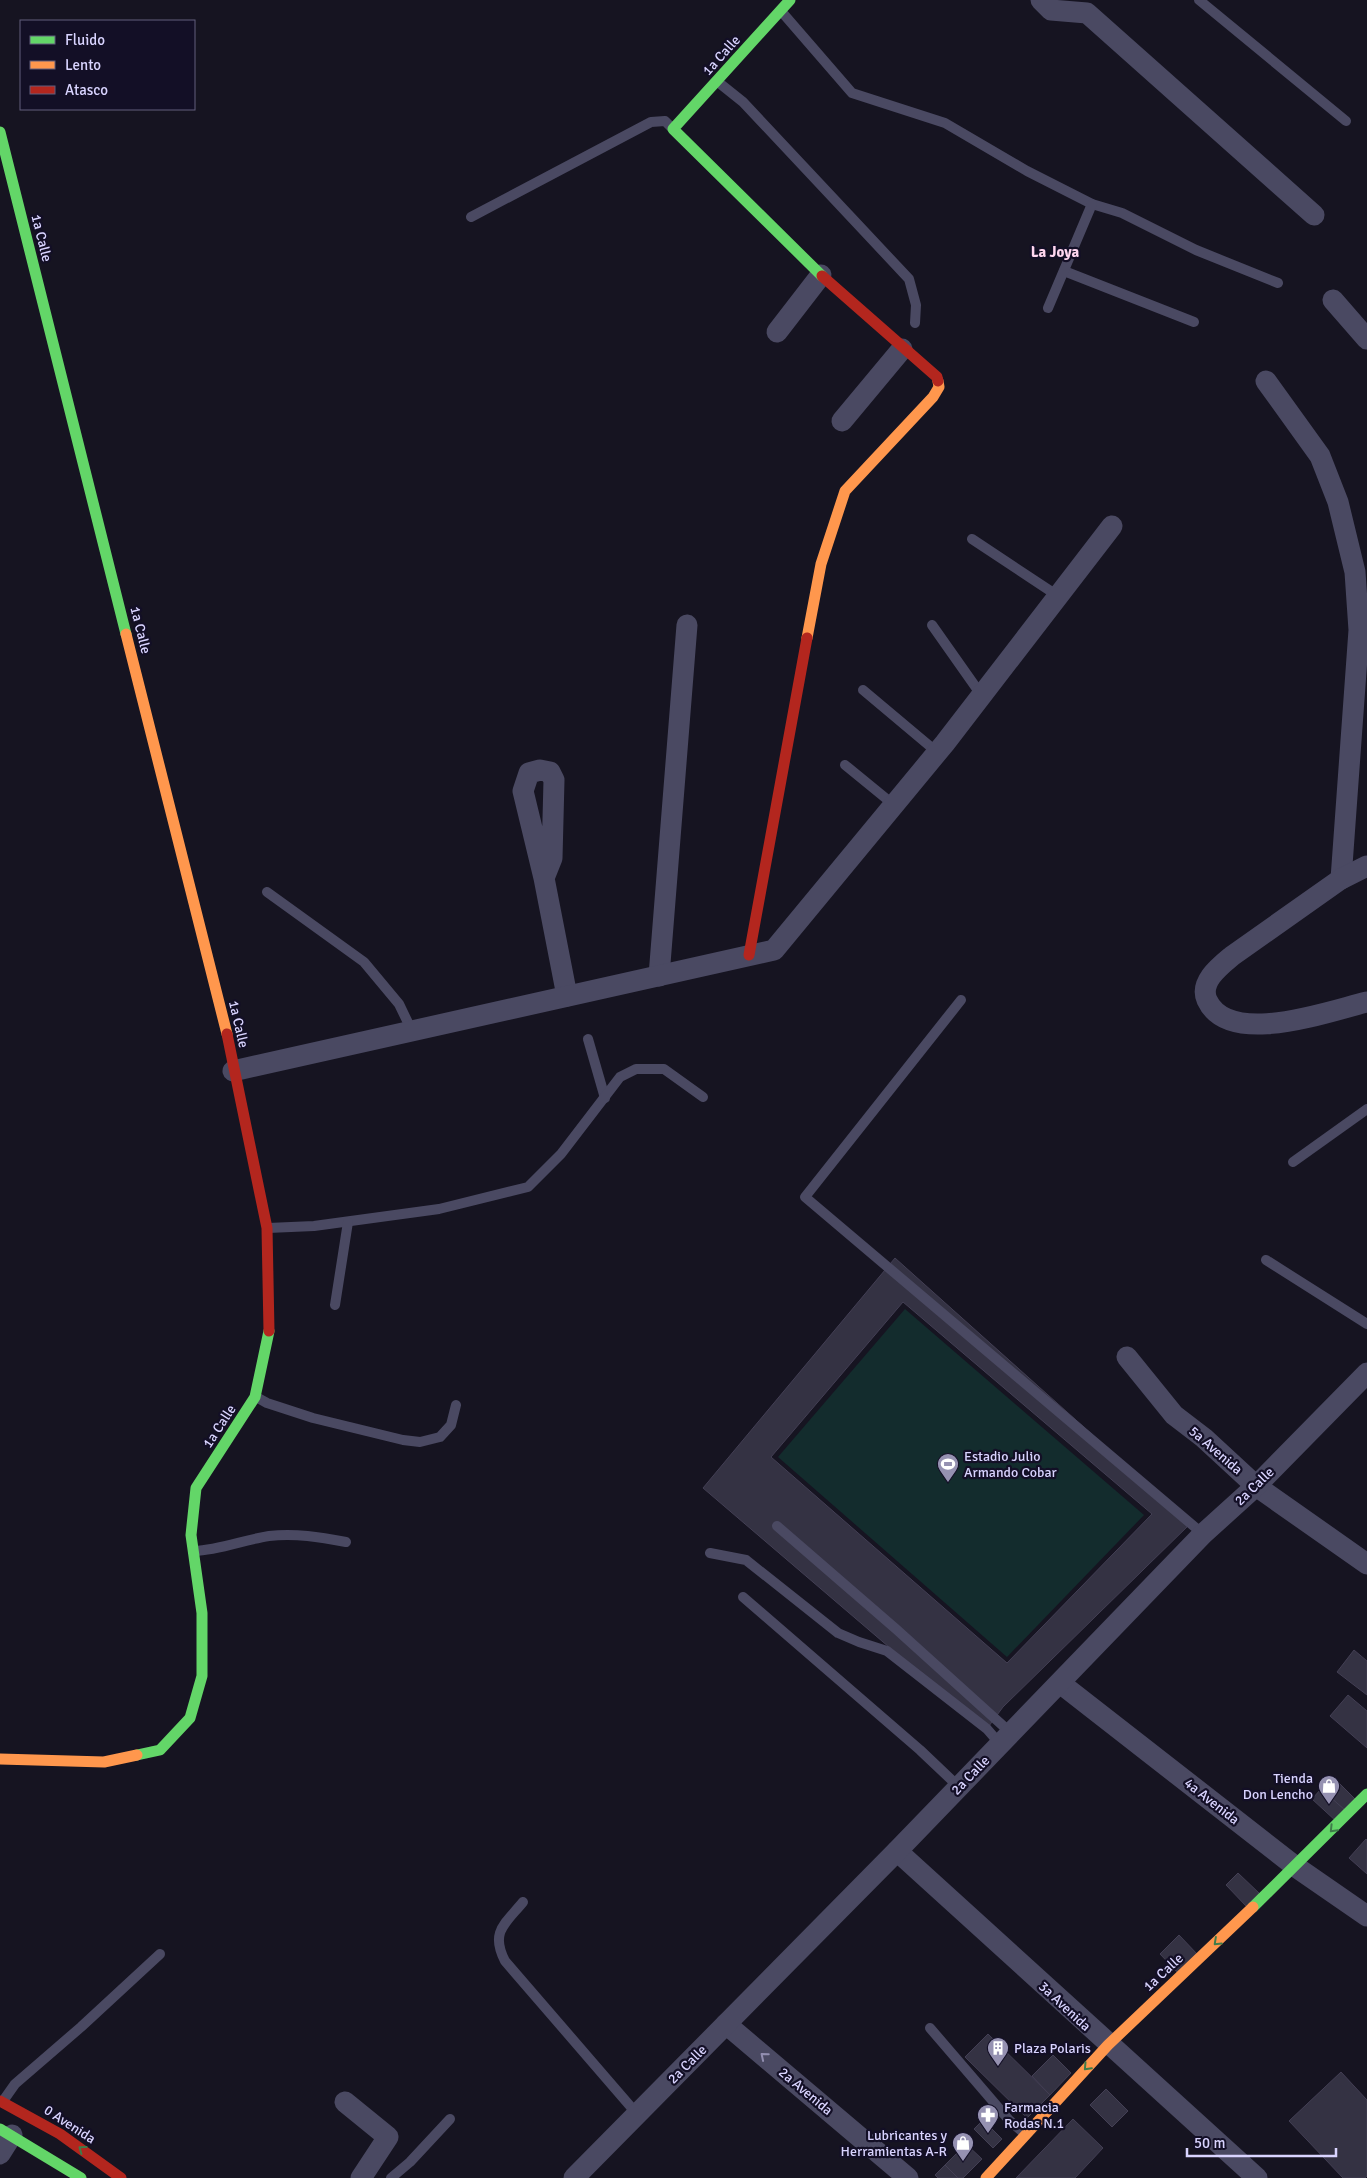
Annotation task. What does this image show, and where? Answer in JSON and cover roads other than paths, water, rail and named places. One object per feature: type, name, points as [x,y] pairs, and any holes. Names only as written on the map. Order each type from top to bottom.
[{"type":"street","name":"1a Calle","points":[[673,129],[718,82],[790,0]]},
{"type":"street","points":[[1041,0],[1051,10],[1087,13],[1314,215]]},
{"type":"street","points":[[673,129],[821,275],[902,349],[937,377],[939,386],[933,397],[845,491],[821,564],[750,955]]},
{"type":"street","name":"1a Calle","points":[[0,132],[228,1040],[267,1228],[270,1325],[255,1397],[196,1488],[191,1535],[202,1613],[202,1676],[190,1718],[160,1750],[104,1762],[0,1759]]},
{"type":"street","points":[[777,332],[821,275]]},
{"type":"street","points":[[1333,300],[1367,339]]},
{"type":"street","points":[[842,421],[902,349]]},
{"type":"street","points":[[1266,381],[1320,456],[1338,502],[1354,572],[1359,630],[1341,879]]},
{"type":"street","points":[[233,1071],[774,950],[938,753],[1112,526]]},
{"type":"street","points":[[659,976],[687,625]]},
{"type":"street","points":[[1367,866],[1341,879],[1216,970],[1208,981],[1205,995],[1211,1008],[1219,1015],[1232,1022],[1247,1024],[1271,1024],[1367,1002]]},
{"type":"street","points":[[544,878],[567,996]]},
{"type":"street","name":"5a Avenida","points":[[1127,1358],[1174,1415],[1204,1438],[1256,1486],[1367,1564]]},
{"type":"street","name":"2a Calle","points":[[582,2175],[636,2114],[897,1851],[1204,1534],[1256,1486],[1367,1373]]},
{"type":"street","name":"4a Avenida","points":[[1060,1682],[1296,1867],[1367,1916]]},
{"type":"street","name":"1a Calle","points":[[986,2178],[1108,2045],[1296,1867],[1367,1794]]},
{"type":"street","name":"3a Avenida","points":[[897,1851],[1108,2045],[1257,2178]]},
{"type":"street","name":"2a Avenida","points":[[726,2024],[908,2178]]},
{"type":"street","name":"0 Avenida","points":[[1,2102],[60,2134],[121,2178]]},
{"type":"street","points":[[345,2102],[388,2137],[361,2178]]},
{"type":"street","points":[[0,2154],[6,2132],[74,2176]]},
{"type":"lane","points":[[1199,0],[1346,121]]},
{"type":"lane","points":[[780,11],[852,93],[945,123],[1028,171],[1092,204],[1122,213],[1196,250],[1278,283]]},
{"type":"lane","points":[[718,82],[743,102],[909,279],[916,305],[915,323]]},
{"type":"lane","points":[[471,217],[651,122],[665,121],[673,129]]},
{"type":"lane","points":[[1048,308],[1092,204]]},
{"type":"lane","points":[[1064,271],[1194,322]]},
{"type":"lane","points":[[972,539],[1058,596]]},
{"type":"lane","points":[[932,625],[982,696]]},
{"type":"lane","points":[[863,690],[938,753]]},
{"type":"lane","points":[[845,765],[894,805]]},
{"type":"lane","points":[[267,892],[364,962],[399,1004],[412,1031]]},
{"type":"lane","points":[[961,1000],[805,1196],[1204,1534]]},
{"type":"lane","points":[[588,1039],[605,1098]]},
{"type":"lane","points":[[267,1228],[314,1226],[439,1209],[528,1187],[561,1154],[620,1077],[636,1069],[664,1069],[704,1097]]},
{"type":"lane","points":[[1293,1162],[1367,1109]]},
{"type":"lane","points":[[335,1306],[348,1222]]},
{"type":"lane","points":[[1266,1260],[1367,1324]]},
{"type":"lane","points":[[255,1397],[267,1403],[313,1418],[403,1440],[420,1442],[440,1436],[451,1425],[456,1405]]},
{"type":"lane","points":[[777,1526],[896,1629],[1006,1739]]},
{"type":"lane","points":[[193,1552],[212,1551],[269,1536],[309,1535],[346,1542]]},
{"type":"lane","points":[[710,1553],[746,1560],[838,1633],[887,1651],[987,1729],[1006,1739]]},
{"type":"lane","points":[[743,1597],[920,1750],[959,1787]]},
{"type":"lane","points":[[523,1902],[501,1928],[498,1942],[506,1961],[636,2114]]},
{"type":"lane","points":[[1,2102],[15,2084],[81,2027],[160,1954]]},
{"type":"lane","points":[[930,2028],[1009,2120],[1026,2134]]},
{"type":"lane","points":[[391,2178],[410,2162],[450,2119]]},
{"type":"place","name":"Estadio Julio Armando Cobar","points":[[948,1483]]},
{"type":"place","name":"Tienda Don Lencho","points":[[1329,1805]]},
{"type":"place","name":"Plaza Polaris","points":[[998,2067]]},
{"type":"place","name":"Farmacia Rodas N.1","points":[[988,2134]]},
{"type":"place","name":"Lubricantes y Herramientas A-R","points":[[963,2162]]},
{"type":"district","name":"La Joya","points":[[1055,252]]}]
